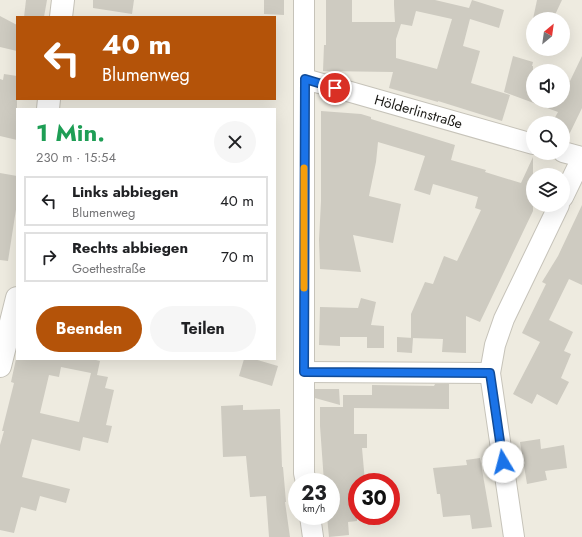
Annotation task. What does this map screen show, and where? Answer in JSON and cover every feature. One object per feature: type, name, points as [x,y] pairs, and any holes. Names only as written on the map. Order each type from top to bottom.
[{"type":"street","points":[[60,16],[63,0]]},
{"type":"street","points":[[304,0],[304,473]]},
{"type":"street","name":"Hölderlinstraße","points":[[305,79],[526,142]]},
{"type":"street","points":[[570,154],[582,158],[570,183]]},
{"type":"street","points":[[514,537],[490,373],[495,345],[504,319],[556,212]]},
{"type":"street","points":[[0,366],[16,302]]},
{"type":"street","points":[[304,372],[490,373]]},
{"type":"street","points":[[311,525],[313,537]]},
{"type":"building","points":[[26,0],[47,0],[44,16],[24,16]]},
{"type":"building","points":[[93,0],[134,0],[132,14],[93,8]]},
{"type":"building","points":[[264,0],[284,0],[284,15],[264,14]]},
{"type":"building","points":[[326,0],[352,0],[352,22],[395,22],[394,0],[435,0],[469,8],[472,0],[504,10],[499,28],[470,19],[463,46],[480,51],[471,83],[510,95],[502,121],[438,101],[389,88],[393,72],[323,71],[324,45],[326,45]],"holes":[[[416,11],[452,19],[437,69],[396,58],[396,39],[401,24],[412,26]]]},
{"type":"building","points":[[537,0],[562,0],[556,12],[534,12]]},
{"type":"building","points":[[0,16],[16,24],[16,51],[0,47]]},
{"type":"building","points":[[513,56],[533,62],[532,64],[526,64],[526,100],[504,92]]},
{"type":"building","points":[[582,56],[582,108],[570,133],[570,116],[556,116],[558,112],[547,108],[570,108],[570,81]]},
{"type":"building","points":[[4,74],[16,76],[16,140],[0,136],[0,79],[3,80]]},
{"type":"building","points":[[321,111],[361,114],[371,117],[371,119],[455,145],[451,160],[486,170],[485,172],[521,183],[526,172],[526,212],[533,212],[480,322],[466,316],[466,353],[442,352],[443,339],[411,338],[411,314],[425,282],[433,284],[444,256],[457,261],[481,210],[475,208],[478,197],[433,184],[430,195],[414,190],[425,156],[378,142],[376,162],[369,196],[401,204],[393,243],[353,235],[361,272],[320,269],[319,240],[321,201]]},
{"type":"building","points":[[532,160],[533,160],[533,168],[528,168]]},
{"type":"building","points":[[0,173],[16,176],[16,209],[8,261],[0,260]]},
{"type":"building","points":[[582,205],[582,285],[569,279],[549,320],[573,332],[564,351],[571,354],[561,378],[569,382],[557,405],[537,394],[532,404],[513,394],[540,342],[522,333],[546,284],[542,282],[558,256]]},
{"type":"building","points":[[361,298],[376,302],[371,325],[384,326],[384,348],[367,348],[367,337],[340,337],[340,346],[319,345],[320,307],[358,308]]},
{"type":"building","points":[[397,337],[413,338],[412,353],[397,352]]},
{"type":"building","points":[[16,359],[96,360],[100,361],[97,375],[108,377],[105,388],[114,390],[106,425],[112,426],[108,443],[83,437],[80,451],[32,439],[22,477],[70,489],[66,503],[40,496],[36,511],[21,507],[14,533],[0,530],[0,445],[14,383],[11,382]],"holes":[[[61,367],[91,373],[79,422],[40,413],[49,375],[59,377]]]},
{"type":"building","points":[[244,360],[257,360],[278,366],[272,386],[239,376]]},
{"type":"building","points":[[435,384],[449,384],[449,409],[354,408],[354,434],[367,434],[367,448],[362,448],[364,473],[348,473],[349,535],[329,537],[328,525],[340,525],[340,473],[323,473],[320,407],[343,407],[343,395],[372,395],[372,385],[434,386]]},
{"type":"building","points":[[315,389],[339,389],[340,405],[315,398]]},
{"type":"building","points":[[243,405],[243,410],[280,409],[282,467],[290,537],[269,537],[266,496],[250,497],[246,456],[223,457],[221,406]]},
{"type":"building","points":[[540,439],[541,449],[564,445],[567,468],[545,471],[547,480],[527,484],[520,442]]},
{"type":"building","points":[[480,458],[492,527],[472,529],[470,515],[443,517],[440,494],[437,494],[433,468],[467,465],[466,460]]},
{"type":"slow traffic","points":[[304,168],[304,288]]},
{"type":"route","points":[[335,88],[305,79],[304,372],[490,373],[503,462]]}]
